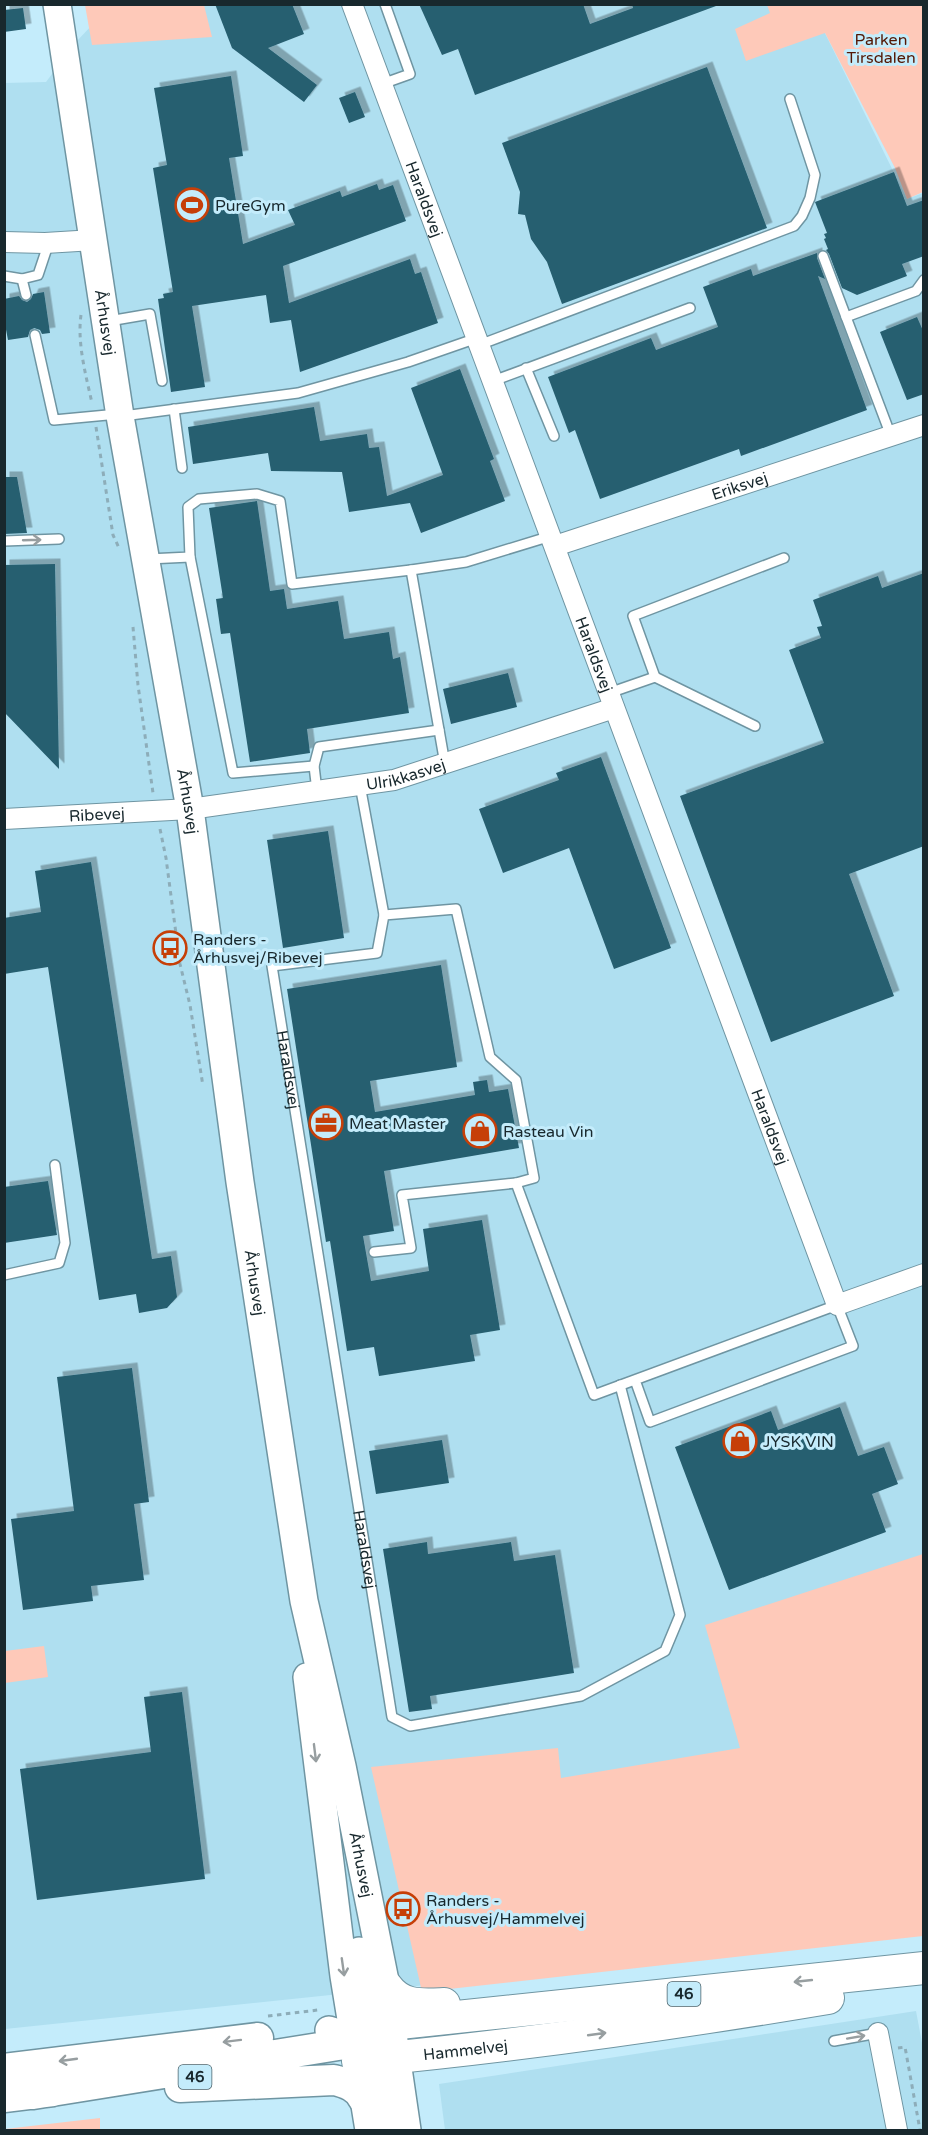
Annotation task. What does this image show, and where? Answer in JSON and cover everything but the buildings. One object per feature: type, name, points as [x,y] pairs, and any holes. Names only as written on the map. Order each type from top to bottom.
[{"type":"highway","name":"Hammelvej","points":[[375,2042],[718,1990],[924,1968]]},
{"type":"highway","name":"Hammelvej","points":[[375,2042],[657,2026],[924,1981]]},
{"type":"main road","name":"Århusvej","points":[[57,4],[106,322],[111,415],[133,556],[190,809],[241,1194],[304,1600],[342,1766],[375,2042],[369,2130]]},
{"type":"main road","name":"Århusvej","points":[[304,1600],[308,1695],[320,1790],[359,1953],[375,2042],[407,2130]]},
{"type":"main road","name":"Hammelvej","points":[[4,2069],[375,2042]]},
{"type":"main road","name":"Hammelvej","points":[[19,2095],[375,2042]]},
{"type":"main road","points":[[375,2042],[389,2130]]},
{"type":"street","name":"Haraldsvej","points":[[352,4],[837,1305]]},
{"type":"street","points":[[4,242],[45,243],[94,240]]},
{"type":"street","name":"Eriksvej","points":[[553,541],[924,425]]},
{"type":"street","name":"Ulrikkasvej","points":[[190,809],[394,780],[445,765],[611,700]]},
{"type":"street","name":"Ribevej","points":[[4,819],[190,809]]},
{"type":"street","points":[[837,1305],[924,1274]]},
{"type":"street","points":[[878,2033],[897,2130]]},
{"type":"lane","points":[[382,84],[410,74],[385,4]]},
{"type":"lane","points":[[35,335],[54,420],[174,410],[298,393],[478,341],[794,226],[802,216],[810,198],[815,175],[790,99]]},
{"type":"lane","points":[[4,276],[22,279],[38,275],[46,251],[45,243]]},
{"type":"lane","points":[[822,256],[891,436]]},
{"type":"lane","points":[[22,279],[26,295]]},
{"type":"lane","points":[[846,317],[916,291],[924,280]]},
{"type":"lane","points":[[493,381],[690,308]]},
{"type":"lane","points":[[106,322],[150,314],[162,381]]},
{"type":"lane","points":[[526,368],[554,436]]},
{"type":"lane","points":[[174,410],[182,468]]},
{"type":"lane","points":[[314,766],[233,773],[190,557],[188,507],[199,499],[257,494],[280,501],[292,584],[466,562],[553,541]]},
{"type":"lane","points":[[4,541],[59,539]]},
{"type":"lane","points":[[133,556],[190,557]]},
{"type":"lane","points":[[755,726],[655,677],[633,616],[784,558]]},
{"type":"lane","points":[[411,570],[445,765]]},
{"type":"lane","points":[[611,700],[655,677]]},
{"type":"lane","points":[[317,791],[314,766],[319,747],[439,730]]},
{"type":"lane","name":"Haraldsvej","points":[[360,785],[384,915],[377,954],[272,966],[392,1718],[410,1726],[581,1696],[665,1651],[680,1615],[620,1385]]},
{"type":"lane","points":[[374,1252],[411,1248],[402,1195],[516,1183],[534,1178],[516,1080],[490,1058],[456,909],[384,915]]},
{"type":"lane","points":[[4,1275],[59,1263],[65,1243],[55,1165]]},
{"type":"lane","points":[[516,1183],[594,1395],[837,1305]]},
{"type":"lane","name":"Haraldsvej","points":[[636,1380],[650,1422],[853,1346],[837,1305]]},
{"type":"lane","points":[[834,2041],[878,2033]]},
{"type":"path","points":[[81,312],[82,348],[111,415],[113,535],[133,556]]},
{"type":"path","points":[[133,627],[138,685],[156,810],[166,858],[180,964],[190,1005],[204,1095]]},
{"type":"shaded area","points":[[111,5],[811,5],[907,199],[923,193],[923,1922],[426,1985],[5,2029],[4,83],[46,82],[76,42]]},
{"type":"shaded area","points":[[916,2011],[923,2048],[923,2130],[445,2130],[439,2084]]},
{"type":"green space","points":[[85,5],[204,5],[212,37],[92,45]]},
{"type":"green space","name":"Parken Tirsdalen","points":[[767,5],[923,5],[923,192],[907,199],[895,168],[825,33],[746,61],[735,29],[770,13]]},
{"type":"green space","points":[[923,1554],[923,1936],[422,1992],[371,1767],[558,1748],[561,1778],[740,1748],[705,1625]]},
{"type":"green space","points":[[44,1646],[48,1677],[5,1683],[5,1651]]},
{"type":"green space","points":[[100,2118],[100,2130],[5,2130],[5,2129]]},
{"type":"place","name":"PureGym","points":[[192,205]]},
{"type":"place","name":"Randers - Århusvej/Ribevej","points":[[170,948]]},
{"type":"place","name":"Meat Master","points":[[326,1123]]},
{"type":"place","name":"Rasteau Vin","points":[[480,1131]]},
{"type":"place","name":"JYSK VIN","points":[[740,1441]]},
{"type":"place","name":"Randers - Århusvej/Hammelvej","points":[[403,1909]]}]
